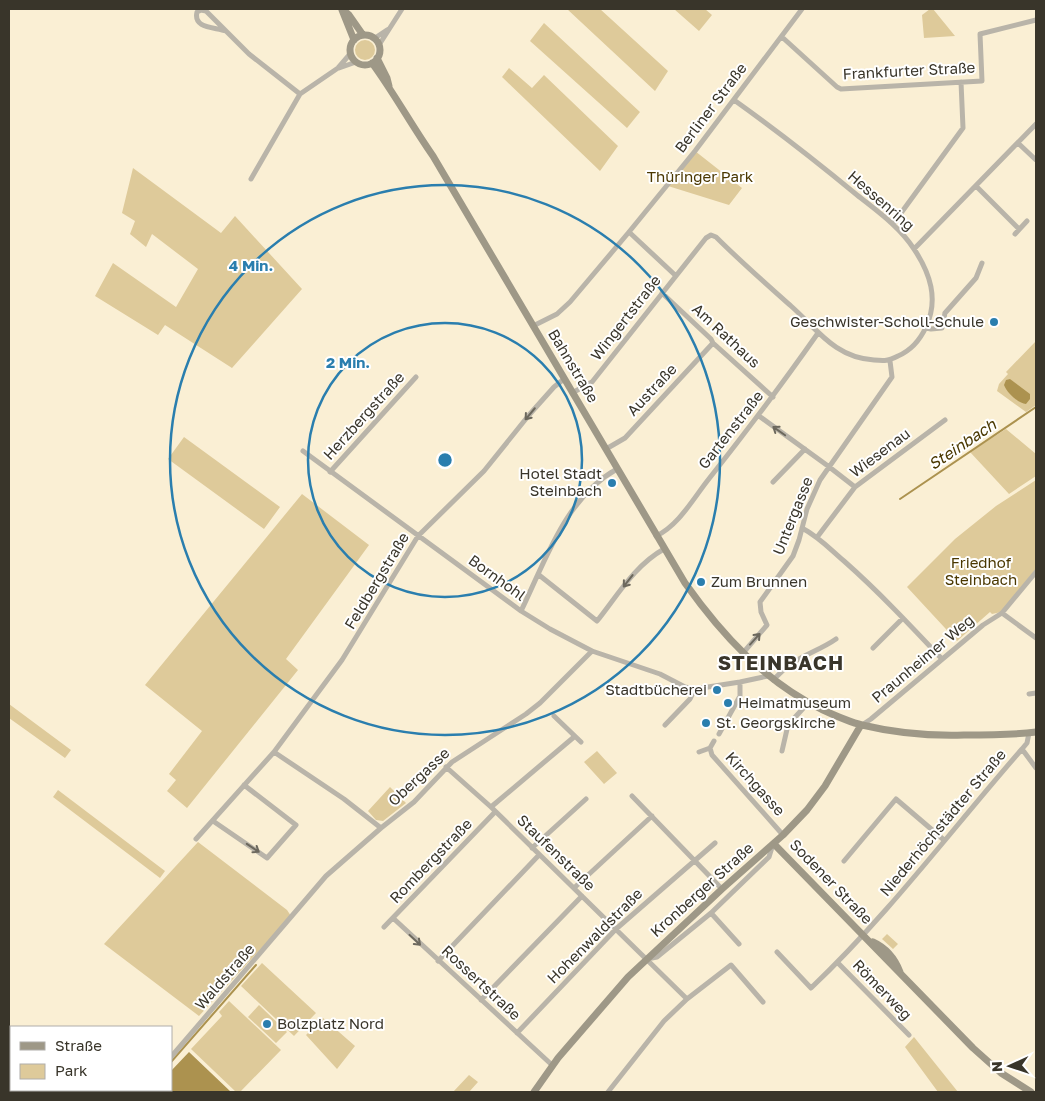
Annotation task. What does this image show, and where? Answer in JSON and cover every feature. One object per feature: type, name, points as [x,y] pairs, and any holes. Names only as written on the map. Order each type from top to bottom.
[{"type":"main road","points":[[342,9],[349,15],[363,35],[374,38],[379,45],[380,50],[375,61],[366,65],[356,62],[350,54],[350,46],[354,40],[363,35]]},
{"type":"main road","points":[[342,9],[354,40]]},
{"type":"main road","name":"Bahnstraße","points":[[375,61],[387,78],[389,86],[433,156],[664,549],[710,617],[743,652],[790,693],[835,716],[861,725],[939,735],[1033,732]]},
{"type":"main road","points":[[774,844],[807,810],[825,786],[861,725]]},
{"type":"main road","name":"Kronberger Straße","points":[[534,1092],[552,1065],[628,976],[774,844]]},
{"type":"main road","name":"Sodener Straße","points":[[774,844],[986,1061],[1031,1092]]},
{"type":"street","points":[[379,45],[402,9]]},
{"type":"street","name":"Berliner Straße","points":[[533,326],[557,314],[570,302],[629,232],[734,100],[802,9]]},
{"type":"street","points":[[226,31],[202,26],[197,22],[197,12],[206,10],[249,54],[300,94]]},
{"type":"street","name":"Frankfurter Straße","points":[[782,37],[836,87],[841,89],[982,81],[980,34],[1036,20]]},
{"type":"street","points":[[374,38],[388,30]]},
{"type":"street","points":[[251,179],[300,94],[338,68],[350,54]]},
{"type":"street","points":[[338,68],[356,62]]},
{"type":"street","points":[[893,224],[963,128],[961,82]]},
{"type":"street","name":"Hessenring","points":[[734,100],[893,224],[914,249],[928,275],[932,294],[932,308],[926,328],[914,346],[890,361]]},
{"type":"street","points":[[914,249],[1036,124]]},
{"type":"street","points":[[1018,143],[1036,160]]},
{"type":"street","points":[[976,186],[1019,229]]},
{"type":"street","points":[[1015,234],[1027,221]]},
{"type":"street","name":"Wingertstraße","points":[[629,232],[675,275]]},
{"type":"street","name":"Wingertstraße","points":[[572,393],[592,382],[675,275],[706,238],[711,235],[716,237],[818,333]]},
{"type":"street","points":[[926,328],[942,328],[944,313],[976,278],[982,262]]},
{"type":"street","name":"Am Rathaus","points":[[662,293],[713,343],[773,397]]},
{"type":"street","points":[[932,308],[944,313]]},
{"type":"street","points":[[818,333],[837,348],[852,356],[869,360],[890,361]]},
{"type":"street","name":"Gartenstraße","points":[[656,536],[670,527],[773,397],[818,333]]},
{"type":"street","name":"Austraße","points":[[606,449],[625,438],[713,343]]},
{"type":"street","name":"Untergasse","points":[[743,652],[767,625],[761,612],[760,602],[793,556],[814,490],[828,466],[892,378],[890,361]]},
{"type":"street","name":"Herzbergstraße","points":[[330,472],[416,377]]},
{"type":"street","name":"Feldbergstraße","points":[[196,839],[274,752],[345,655],[418,536],[484,471],[529,415],[554,387],[564,380]]},
{"type":"street","points":[[758,416],[855,487]]},
{"type":"street","name":"Wiesenau","points":[[818,536],[855,487],[945,420]]},
{"type":"street","points":[[773,482],[805,449]]},
{"type":"street","name":"Bornhohl","points":[[303,451],[521,611],[592,651],[660,674],[685,688],[771,678]]},
{"type":"street","points":[[521,611],[564,522],[602,477],[617,469]]},
{"type":"street","points":[[802,528],[818,536],[903,618],[942,660]]},
{"type":"street","points":[[539,575],[597,621],[641,566],[664,549]]},
{"type":"street","name":"Praunheimer Weg","points":[[861,725],[871,719],[983,624],[1002,613],[1036,572]]},
{"type":"street","points":[[1002,613],[1036,638]]},
{"type":"street","points":[[873,648],[903,618]]},
{"type":"street","points":[[771,678],[790,664],[836,639]]},
{"type":"street","name":"Obergasse","points":[[296,913],[326,876],[414,802],[446,767],[540,703],[592,651]]},
{"type":"street","name":"Kirchgasse","points":[[719,734],[740,696],[740,682]]},
{"type":"street","points":[[665,725],[690,699],[695,688]]},
{"type":"street","points":[[1029,694],[1036,694]]},
{"type":"street","points":[[782,751],[788,725],[808,703]]},
{"type":"street","points":[[554,716],[581,742]]},
{"type":"street","name":"Niederhöchstädter Straße","points":[[777,952],[811,988],[865,938],[944,840],[1028,743],[1033,732]]},
{"type":"street","name":"Rombergstraße","points":[[384,927],[493,809],[574,737]]},
{"type":"street","name":"Kirchgasse","points":[[698,752],[710,748],[714,741]]},
{"type":"street","name":"Kirchgasse","points":[[710,748],[712,755],[783,835]]},
{"type":"street","name":"Niederhöchstädter Straße","points":[[1022,750],[1036,768]]},
{"type":"street","points":[[274,752],[344,799],[381,828]]},
{"type":"street","name":"Staufenstraße","points":[[446,767],[493,809],[646,959]]},
{"type":"street","points":[[213,821],[267,858],[296,825],[244,785]]},
{"type":"street","points":[[632,796],[722,889]]},
{"type":"street","points":[[532,848],[586,799]]},
{"type":"street","points":[[844,861],[896,799],[944,840]]},
{"type":"street","points":[[574,888],[652,816]]},
{"type":"street","name":"Hohenwaldstraße","points":[[517,1033],[616,929],[715,843]]},
{"type":"street","name":"Kronberger Straße","points":[[646,959],[657,957],[711,913],[769,857],[774,844]]},
{"type":"street","points":[[438,961],[539,855]]},
{"type":"street","points":[[481,1000],[582,896]]},
{"type":"street","name":"Waldstraße","points":[[172,1056],[296,913]]},
{"type":"street","name":"Kronberger Straße","points":[[711,913],[739,944]]},
{"type":"street","name":"Rossertstraße","points":[[393,918],[552,1065]]},
{"type":"street","name":"Kronberger Straße","points":[[646,959],[687,999]]},
{"type":"street","name":"Römerweg","points":[[838,963],[909,1035]]},
{"type":"street","points":[[608,1092],[660,1025],[687,999],[731,965],[763,1002]]},
{"type":"green space","points":[[567,9],[600,9],[668,71],[655,91]]},
{"type":"green space","points":[[674,9],[705,9],[712,15],[699,31]]},
{"type":"green space","points":[[933,9],[955,36],[924,38],[922,15]]},
{"type":"green space","points":[[544,23],[640,112],[627,128],[530,41]]},
{"type":"green space","points":[[365,40],[372,43],[375,50],[372,57],[365,60],[358,57],[355,50],[358,43]]},
{"type":"green space","points":[[509,68],[532,88],[544,75],[618,146],[600,171],[502,77]]},
{"type":"green space","name":"Thüringer Park","points":[[695,151],[742,188],[729,205],[668,186]]},
{"type":"green space","points":[[133,168],[221,233],[235,216],[302,289],[232,368],[165,325],[158,335],[95,296],[113,263],[176,307],[198,269],[152,234],[146,247],[130,234],[135,221],[122,213]]},
{"type":"green space","points":[[1036,341],[1036,405],[1026,412],[997,391],[999,384],[1008,374],[1006,372]]},
{"type":"green space","points":[[1006,429],[1036,454],[1036,476],[1009,494],[970,452]]},
{"type":"green space","points":[[184,437],[280,507],[264,529],[168,459]]},
{"type":"green space","name":"Friedhof Steinbach","points":[[1036,480],[1036,569],[1001,612],[992,614],[990,612],[957,641],[907,587],[955,539],[996,506]]},
{"type":"green space","points":[[302,494],[369,545],[286,659],[298,670],[187,808],[167,791],[176,780],[169,774],[202,731],[145,685]]},
{"type":"green space","points":[[9,704],[71,750],[65,758],[9,718]]},
{"type":"green space","points":[[597,751],[617,773],[604,784],[584,762]]},
{"type":"green space","points":[[390,787],[406,803],[383,821],[376,820],[368,811]]},
{"type":"green space","points":[[58,790],[165,871],[160,878],[53,797]]},
{"type":"green space","points":[[198,842],[287,910],[291,916],[199,1016],[104,944]]},
{"type":"green space","points":[[887,934],[898,944],[893,949],[882,939]]},
{"type":"green space","points":[[262,963],[316,1013],[294,1036],[241,986]]},
{"type":"green space","points":[[229,1001],[281,1050],[240,1092],[236,1092],[191,1049],[222,1016],[219,1012]]},
{"type":"green space","name":"Bolzplatz Nord","points":[[259,1005],[287,1032],[276,1043],[248,1017]]},
{"type":"green space","points":[[323,1018],[355,1046],[337,1069],[306,1035]]},
{"type":"green space","points":[[914,1037],[958,1092],[938,1092],[905,1047]]},
{"type":"green space","points":[[469,1075],[478,1082],[469,1092],[453,1092]]},
{"type":"shaded area","points":[[1010,379],[1030,394],[1030,399],[1026,404],[1016,400],[1005,388],[1006,380]]},
{"type":"shaded area","points":[[189,1052],[231,1092],[151,1092],[172,1091],[172,1070]]},
{"type":"waterway","name":"Steinbach","points":[[900,499],[1036,407]]},
{"type":"waterway","points":[[172,1061],[256,965]]},
{"type":"place","name":"Geschwister-Scholl-Schule","points":[[994,322]]},
{"type":"place","name":"Hotel Stadt Steinbach","points":[[612,483]]},
{"type":"place","name":"Zum Brunnen","points":[[701,582]]},
{"type":"place","name":"Stadtbücherei","points":[[717,690]]},
{"type":"place","name":"Heimatmuseum","points":[[728,703]]},
{"type":"place","name":"St. Georgskirche","points":[[706,723]]},
{"type":"place","name":"Bolzplatz Nord","points":[[267,1024]]},
{"type":"district","name":"STEINBACH","points":[[781,663]]}]
